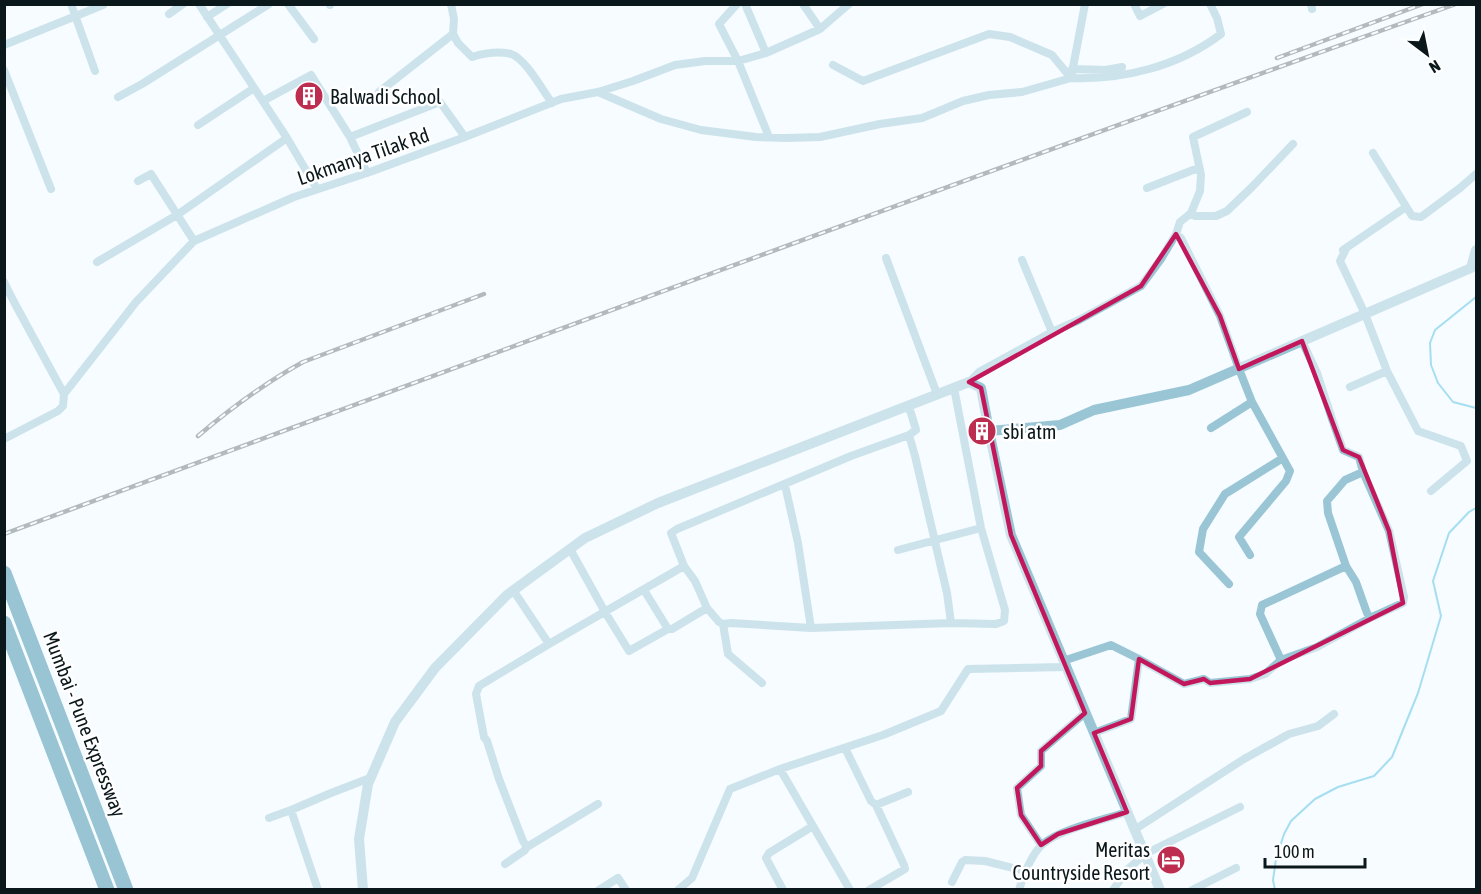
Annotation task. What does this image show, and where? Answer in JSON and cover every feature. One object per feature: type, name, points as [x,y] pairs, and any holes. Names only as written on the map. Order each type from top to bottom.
[{"type":"highway","name":"Mumbai - Pune Expressway","points":[[4,573],[126,890]]},
{"type":"highway","name":"Mumbai - Pune Expressway","points":[[4,623],[106,890]]},
{"type":"street","points":[[71,4],[95,71]]},
{"type":"street","points":[[169,14],[183,4]]},
{"type":"street","points":[[199,4],[318,189]]},
{"type":"street","points":[[207,17],[227,4]]},
{"type":"street","points":[[118,98],[269,4]]},
{"type":"street","points":[[288,4],[314,39]]},
{"type":"street","points":[[451,4],[453,34],[458,43],[472,57],[489,52],[512,55],[529,71],[552,103]]},
{"type":"street","points":[[737,4],[719,24],[738,61],[769,137]]},
{"type":"street","points":[[745,4],[766,53]]},
{"type":"street","points":[[803,4],[820,29]]},
{"type":"street","name":"Lokmanya Tilak Rd","points":[[4,439],[58,411],[63,406],[64,394],[136,302],[194,241],[294,197],[367,173],[561,99],[598,92],[675,65],[705,61],[738,61],[766,53],[820,29],[849,4]]},
{"type":"street","points":[[1071,78],[1085,4]]},
{"type":"street","points":[[1134,4],[1140,16],[1164,4]]},
{"type":"street","points":[[598,92],[662,119],[701,130],[769,137],[820,137],[922,118],[963,101],[989,95],[1022,92],[1071,78],[1089,79],[1136,74],[1169,62],[1207,44],[1221,34],[1210,4]]},
{"type":"street","points":[[4,45],[103,5]]},
{"type":"street","points":[[833,64],[863,81],[989,33],[1010,37],[1052,55],[1071,78]]},
{"type":"street","points":[[379,92],[453,34]]},
{"type":"street","points":[[1072,69],[1106,70],[1122,67]]},
{"type":"street","points":[[4,70],[51,189]]},
{"type":"street","points":[[262,101],[311,75],[350,137],[367,173]]},
{"type":"street","points":[[198,125],[254,88]]},
{"type":"street","points":[[350,137],[440,102],[465,137]]},
{"type":"street","points":[[363,890],[359,839],[368,784],[395,722],[435,668],[507,595],[585,538],[658,502],[969,382],[979,372],[1141,286],[1161,259],[1176,234],[1180,222],[1191,213],[1200,191],[1201,175],[1193,137],[1247,112]]},
{"type":"street","points":[[97,262],[177,215],[286,138]]},
{"type":"street","points":[[1191,213],[1196,216],[1216,216],[1227,211],[1293,144]]},
{"type":"street","points":[[1373,153],[1412,216],[1421,217],[1476,174]]},
{"type":"street","points":[[1147,188],[1199,169]]},
{"type":"street","points":[[138,181],[151,174],[194,241]]},
{"type":"street","points":[[1406,207],[1342,251],[1340,261],[1365,314],[1387,371],[1418,431],[1461,446],[1467,461],[1431,491]]},
{"type":"street","points":[[1176,234],[1181,238],[1221,316],[1252,402],[1290,471],[1286,481],[1239,537],[1250,555]]},
{"type":"street","points":[[989,431],[1060,425],[1094,410],[1189,390],[1365,314],[1474,272],[1476,250]]},
{"type":"street","points":[[886,258],[937,394]]},
{"type":"street","points":[[1022,260],[1052,332]]},
{"type":"street","points":[[4,282],[64,394]]},
{"type":"street","points":[[678,890],[687,886],[692,878],[730,789],[780,769],[883,735],[941,711],[968,669],[1064,664],[1111,645],[1184,684],[1204,679],[1210,683],[1250,679],[1266,674],[1281,660],[1317,647],[1403,603],[1404,597],[1389,531],[1359,457],[1343,450],[1317,373],[1302,341]]},
{"type":"street","points":[[1350,387],[1387,371]]},
{"type":"street","points":[[969,382],[981,388],[1011,535],[1160,890]]},
{"type":"street","points":[[907,406],[916,430],[909,435],[851,456],[671,533],[684,566],[695,581],[707,608],[719,622],[812,628],[951,623],[996,624],[1004,621],[1005,610],[981,528],[954,388]]},
{"type":"street","points":[[1211,428],[1252,402]]},
{"type":"street","points":[[909,435],[947,593],[951,623]]},
{"type":"street","points":[[1229,584],[1199,552],[1203,529],[1225,494],[1283,458]]},
{"type":"street","points":[[1364,471],[1345,480],[1327,501],[1328,513],[1346,566],[1356,582],[1370,618]]},
{"type":"street","points":[[785,484],[798,543],[812,628]]},
{"type":"street","points":[[898,550],[981,528]]},
{"type":"street","points":[[570,549],[629,651],[707,608]]},
{"type":"street","points":[[527,847],[484,737],[476,694],[479,686],[684,566]]},
{"type":"street","points":[[1281,660],[1260,614],[1262,604],[1346,566]]},
{"type":"street","points":[[513,590],[549,644]]},
{"type":"street","points":[[644,590],[668,629]]},
{"type":"street","points":[[723,624],[728,654],[762,683]]},
{"type":"street","points":[[1094,733],[1131,719],[1139,659]]},
{"type":"street","points":[[1041,845],[1021,815],[1017,788],[1041,766],[1041,751],[1085,713]]},
{"type":"street","points":[[1134,830],[1244,759],[1289,734],[1318,726],[1334,714]]},
{"type":"street","points":[[845,748],[871,801],[876,805],[905,869],[869,890]]},
{"type":"street","points":[[780,769],[850,890]]},
{"type":"street","points":[[269,818],[370,778]]},
{"type":"street","points":[[876,805],[908,792]]},
{"type":"street","points":[[506,864],[524,852],[527,847],[598,804]]},
{"type":"street","points":[[1113,890],[1127,870],[1145,854],[1240,807]]},
{"type":"street","points":[[291,810],[318,890]]},
{"type":"street","points":[[1019,890],[1025,871],[1041,845],[1058,834],[1127,812]]},
{"type":"street","points":[[783,890],[766,858],[769,853],[813,826]]},
{"type":"street","points":[[952,882],[962,861],[965,860],[985,861],[1025,871]]},
{"type":"street","points":[[1192,890],[1236,868]]},
{"type":"street","points":[[599,890],[618,878],[626,890]]},
{"type":"highlighted area","points":[[1176,234],[1220,316],[1239,369],[1302,341],[1343,450],[1359,457],[1389,531],[1403,603],[1250,679],[1210,683],[1204,679],[1184,684],[1139,659],[1131,719],[1094,733],[1127,812],[1058,834],[1041,845],[1021,815],[1017,788],[1041,766],[1041,751],[1085,713],[1011,535],[981,388],[969,382],[1141,286]]},
{"type":"waterway","points":[[1476,297],[1435,330],[1430,343],[1431,365],[1438,383],[1453,402],[1476,408]]},
{"type":"waterway","points":[[1275,890],[1273,880],[1276,859],[1291,821],[1315,799],[1338,787],[1374,776],[1392,757],[1418,693],[1441,616],[1433,581],[1449,533],[1469,512],[1476,508]]},
{"type":"railway","points":[[1277,58],[1423,4]]},
{"type":"railway","points":[[4,534],[911,200],[1456,4]]},
{"type":"railway","points":[[198,436],[249,396],[303,362],[484,294]]},
{"type":"place","name":"Balwadi School","points":[[309,96]]},
{"type":"place","name":"sbi atm","points":[[982,431]]},
{"type":"place","name":"Meritas Countryside Resort","points":[[1171,860]]}]
